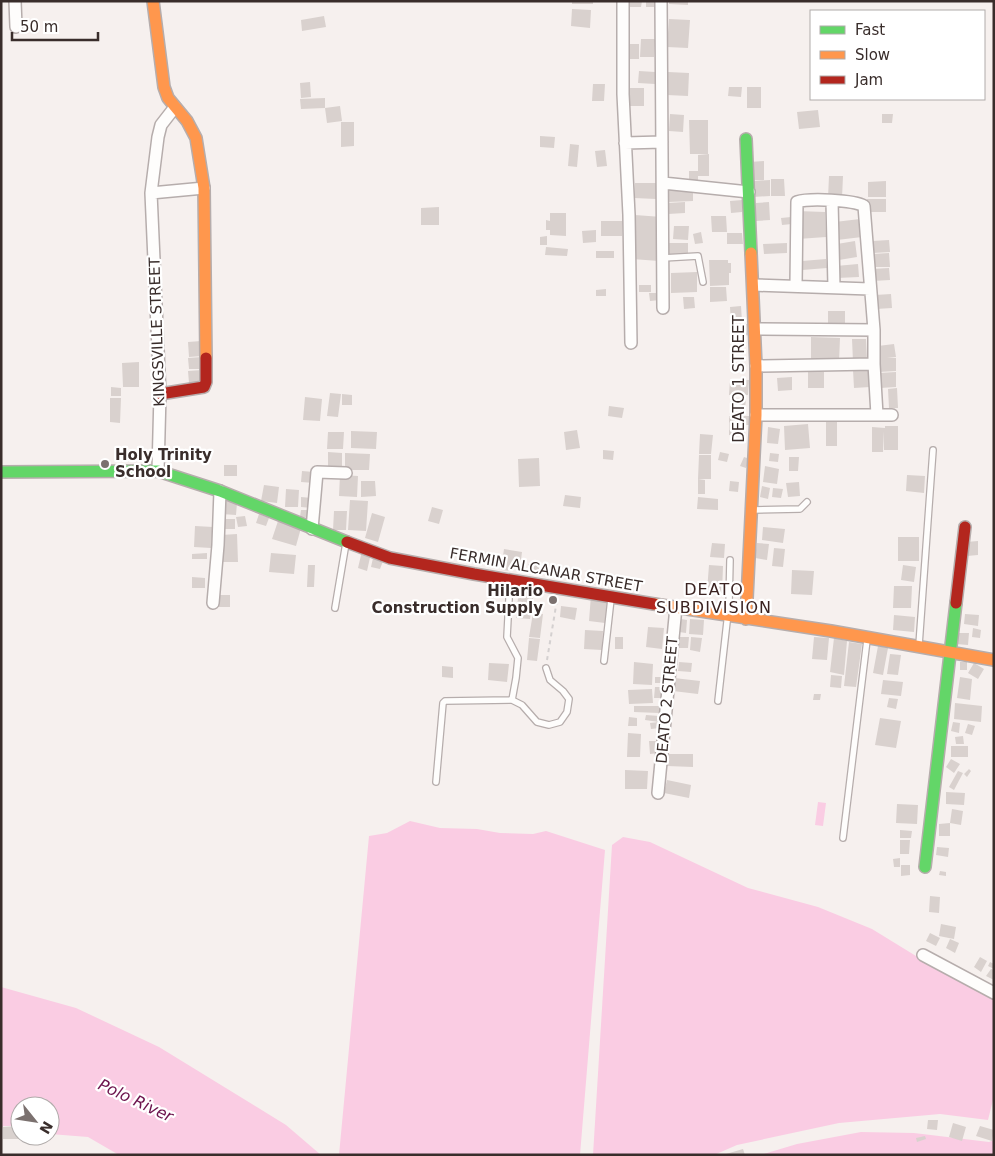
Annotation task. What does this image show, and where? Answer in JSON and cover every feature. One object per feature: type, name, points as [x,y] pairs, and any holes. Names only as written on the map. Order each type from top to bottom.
[{"type":"street","points":[[15,1],[16,27]]},
{"type":"street","points":[[153,1],[164,87],[168,98],[187,121],[196,138],[204,188],[206,382],[204,387],[200,389],[160,394]]},
{"type":"street","points":[[622,1],[631,343]]},
{"type":"street","points":[[661,1],[663,308]]},
{"type":"street","name":"KINGSVILLE STREET","points":[[158,471],[160,394],[151,193],[161,124],[175,107]]},
{"type":"street","name":"DEATO 1 STREET","points":[[746,139],[756,366],[756,416],[746,619]]},
{"type":"street","points":[[625,142],[662,142]]},
{"type":"street","points":[[663,183],[749,192]]},
{"type":"street","points":[[151,193],[204,188]]},
{"type":"street","points":[[796,286],[796,205],[800,201],[832,201],[864,206],[874,330],[876,415]]},
{"type":"street","points":[[832,201],[834,287]]},
{"type":"street","points":[[753,285],[870,289]]},
{"type":"street","points":[[755,329],[874,330]]},
{"type":"street","points":[[756,366],[874,364]]},
{"type":"street","points":[[756,416],[892,415]]},
{"type":"street","name":"FERMIN ALCANAR STREET","points":[[1,472],[158,471],[220,491],[312,529],[390,558],[510,580],[867,637],[994,660]]},
{"type":"street","points":[[312,529],[317,472],[346,473]]},
{"type":"street","points":[[213,603],[220,491]]},
{"type":"street","points":[[925,867],[965,527]]},
{"type":"street","name":"DEATO 2 STREET","points":[[658,793],[676,607]]},
{"type":"street","points":[[923,956],[994,993]]},
{"type":"lane","points":[[663,258],[698,256],[703,282]]},
{"type":"lane","points":[[919,646],[934,450]]},
{"type":"lane","points":[[751,510],[800,509],[807,502]]},
{"type":"lane","points":[[335,608],[346,541]]},
{"type":"lane","points":[[718,701],[728,616],[730,560]]},
{"type":"lane","points":[[510,580],[507,637],[518,658],[512,700]]},
{"type":"lane","points":[[604,660],[611,597]]},
{"type":"lane","points":[[843,838],[867,637]]},
{"type":"lane","points":[[436,782],[443,703],[445,701],[512,700],[522,705],[537,722],[548,725],[560,722],[567,712],[568,699],[563,691],[550,680],[546,668]]},
{"type":"path","points":[[546,668],[560,588]]},
{"type":"water","points":[[818,802],[826,803],[823,826],[815,825]]},
{"type":"water","points":[[410,821],[440,828],[477,829],[500,833],[533,834],[546,831],[605,850],[580,1155],[339,1155],[369,836],[387,833]]},
{"type":"water","points":[[623,837],[650,842],[748,888],[818,907],[872,929],[916,956],[994,998],[994,1096],[988,1120],[940,1114],[839,1123],[737,1145],[714,1155],[593,1155],[612,845]]},
{"type":"water","name":"Polo River","points":[[1,987],[76,1008],[159,1047],[286,1125],[321,1155],[119,1155],[88,1137],[60,1135],[60,1096],[10,1096],[10,1126],[3,1126],[1,1133]]},
{"type":"water","points":[[861,1132],[914,1133],[989,1142],[994,1140],[994,1155],[760,1155],[797,1144]]},
{"type":"building","points":[[572,1],[593,1],[593,4],[572,4]]},
{"type":"building","points":[[624,1],[642,1],[641,7],[624,7]]},
{"type":"building","points":[[646,1],[660,1],[660,7],[646,7]]},
{"type":"building","points":[[669,1],[688,1],[688,5],[669,4]]},
{"type":"building","points":[[572,9],[591,10],[590,28],[571,26]]},
{"type":"building","points":[[324,16],[326,27],[302,31],[301,20]]},
{"type":"building","points":[[669,19],[690,20],[688,48],[667,47]]},
{"type":"building","points":[[641,39],[655,39],[654,57],[640,57]]},
{"type":"building","points":[[624,44],[639,44],[639,59],[624,59]]},
{"type":"building","points":[[639,71],[655,72],[655,84],[638,83]]},
{"type":"building","points":[[668,72],[689,73],[688,96],[667,95]]},
{"type":"building","points":[[310,82],[311,97],[301,98],[300,83]]},
{"type":"building","points":[[593,84],[605,84],[604,101],[592,101]]},
{"type":"building","points":[[729,87],[742,87],[741,97],[728,96]]},
{"type":"building","points":[[747,87],[761,87],[761,108],[747,108]]},
{"type":"building","points":[[627,88],[644,88],[644,106],[627,106]]},
{"type":"building","points":[[325,98],[325,108],[301,109],[300,99]]},
{"type":"building","points":[[340,106],[342,121],[327,123],[325,108]]},
{"type":"building","points":[[818,110],[820,127],[799,129],[797,112]]},
{"type":"building","points":[[670,114],[684,115],[683,132],[669,131]]},
{"type":"building","points":[[882,114],[893,114],[892,123],[882,123]]},
{"type":"building","points":[[689,120],[708,120],[708,154],[690,154]]},
{"type":"building","points":[[341,122],[354,122],[354,146],[341,147]]},
{"type":"building","points":[[540,136],[555,137],[554,148],[540,147]]},
{"type":"building","points":[[570,144],[579,145],[577,167],[568,166]]},
{"type":"building","points":[[605,150],[607,166],[597,167],[595,151]]},
{"type":"building","points":[[709,154],[709,176],[698,176],[698,181],[689,181],[689,171],[698,171],[698,155]]},
{"type":"building","points":[[764,161],[764,180],[749,180],[749,162]]},
{"type":"building","points":[[829,176],[843,176],[842,198],[828,198]]},
{"type":"building","points":[[771,179],[784,179],[785,196],[771,196]]},
{"type":"building","points":[[770,180],[770,196],[753,197],[753,181]]},
{"type":"building","points":[[886,181],[886,197],[868,197],[868,182]]},
{"type":"building","points":[[635,183],[656,183],[656,199],[634,198]]},
{"type":"building","points":[[693,188],[693,201],[668,202],[668,189]]},
{"type":"building","points":[[867,199],[886,199],[886,212],[868,212]]},
{"type":"building","points":[[742,200],[742,212],[731,213],[730,201]]},
{"type":"building","points":[[685,202],[685,213],[668,214],[668,203]]},
{"type":"building","points":[[769,202],[770,220],[756,221],[756,203]]},
{"type":"building","points":[[439,207],[439,225],[421,225],[421,208]]},
{"type":"building","points":[[797,211],[825,212],[826,237],[798,239]]},
{"type":"building","points":[[550,213],[566,213],[566,236],[550,235],[550,230],[546,230],[546,220],[550,221]]},
{"type":"building","points":[[635,215],[662,217],[659,261],[632,259]]},
{"type":"building","points":[[711,216],[726,216],[727,232],[712,232]]},
{"type":"building","points":[[791,217],[792,224],[782,225],[781,218]]},
{"type":"building","points":[[860,219],[862,237],[837,240],[835,222]]},
{"type":"building","points":[[601,221],[622,221],[622,236],[601,236]]},
{"type":"building","points":[[674,226],[689,226],[688,240],[673,239]]},
{"type":"building","points":[[596,230],[596,242],[583,243],[582,231]]},
{"type":"building","points":[[701,232],[703,243],[695,244],[693,234]]},
{"type":"building","points":[[727,233],[742,233],[743,244],[727,244]]},
{"type":"building","points":[[547,236],[547,245],[540,245],[540,237]]},
{"type":"building","points":[[889,240],[890,252],[873,253],[872,241]]},
{"type":"building","points":[[855,241],[857,257],[839,260],[837,244]]},
{"type":"building","points":[[668,243],[688,243],[688,256],[669,256]]},
{"type":"building","points":[[787,243],[787,253],[764,254],[763,244]]},
{"type":"building","points":[[546,247],[568,249],[567,256],[545,255]]},
{"type":"building","points":[[596,251],[614,251],[614,258],[596,258]]},
{"type":"building","points":[[889,253],[890,267],[874,267],[873,254]]},
{"type":"building","points":[[826,259],[827,268],[802,270],[802,261]]},
{"type":"building","points":[[709,260],[728,260],[728,263],[731,263],[729,285],[710,286]]},
{"type":"building","points":[[858,264],[859,277],[837,278],[836,266]]},
{"type":"building","points":[[889,268],[890,280],[873,281],[872,269]]},
{"type":"building","points":[[697,272],[697,292],[671,293],[671,273]]},
{"type":"building","points":[[639,285],[651,285],[651,292],[639,292]]},
{"type":"building","points":[[710,287],[726,287],[727,301],[710,302]]},
{"type":"building","points":[[606,289],[606,296],[596,296],[596,290]]},
{"type":"building","points":[[649,293],[660,293],[660,300],[650,301]]},
{"type":"building","points":[[891,294],[892,308],[876,309],[875,295]]},
{"type":"building","points":[[683,297],[694,297],[695,308],[684,309]]},
{"type":"building","points":[[741,306],[742,322],[731,323],[730,307]]},
{"type":"building","points":[[828,311],[845,311],[845,327],[828,328]]},
{"type":"building","points":[[748,324],[750,335],[734,337],[732,326]]},
{"type":"building","points":[[811,337],[840,338],[839,362],[811,361]]},
{"type":"building","points":[[852,339],[866,339],[867,361],[853,362]]},
{"type":"building","points":[[201,341],[202,356],[189,357],[188,342]]},
{"type":"building","points":[[894,344],[896,357],[887,358],[896,358],[896,371],[879,372],[878,346]]},
{"type":"building","points":[[202,357],[203,369],[189,369],[188,358]]},
{"type":"building","points":[[139,362],[139,387],[123,387],[122,363]]},
{"type":"building","points":[[869,369],[870,387],[854,388],[853,370]]},
{"type":"building","points":[[202,370],[202,382],[189,383],[188,371]]},
{"type":"building","points":[[808,372],[824,372],[824,388],[808,388]]},
{"type":"building","points":[[896,372],[896,387],[880,388],[879,373]]},
{"type":"building","points":[[792,377],[792,390],[778,391],[777,378]]},
{"type":"building","points":[[730,380],[749,380],[748,395],[729,395]]},
{"type":"building","points":[[111,387],[121,388],[121,396],[111,396]]},
{"type":"building","points":[[897,388],[898,408],[889,408],[888,389]]},
{"type":"building","points":[[330,393],[341,394],[338,417],[327,416]]},
{"type":"building","points":[[342,394],[352,395],[352,405],[342,405]]},
{"type":"building","points":[[305,397],[322,399],[320,421],[303,420]]},
{"type":"building","points":[[110,398],[121,398],[120,423],[110,422]]},
{"type":"building","points":[[731,398],[746,399],[745,408],[730,407]]},
{"type":"building","points":[[609,406],[624,408],[622,418],[608,416]]},
{"type":"building","points":[[729,416],[749,416],[749,425],[737,425],[745,426],[745,436],[729,435]]},
{"type":"building","points":[[826,422],[837,422],[837,446],[826,446]]},
{"type":"building","points":[[808,424],[810,448],[785,450],[784,426]]},
{"type":"building","points":[[885,426],[898,426],[898,450],[884,450],[884,431],[883,452],[872,452],[872,427],[885,428]]},
{"type":"building","points":[[768,427],[780,429],[778,444],[767,443]]},
{"type":"building","points":[[577,430],[580,448],[566,450],[564,432]]},
{"type":"building","points":[[351,431],[377,432],[376,449],[351,448]]},
{"type":"building","points":[[328,432],[344,432],[343,449],[327,449]]},
{"type":"building","points":[[700,434],[713,435],[711,454],[699,454]]},
{"type":"building","points":[[603,450],[614,451],[613,460],[603,459]]},
{"type":"building","points":[[328,452],[342,453],[342,467],[328,467]]},
{"type":"building","points":[[720,452],[729,454],[727,462],[718,460]]},
{"type":"building","points":[[345,453],[370,454],[369,470],[345,470]]},
{"type":"building","points":[[770,453],[779,454],[778,462],[769,461]]},
{"type":"building","points":[[699,455],[711,455],[711,479],[698,479]]},
{"type":"building","points":[[744,457],[750,459],[746,468],[740,466]]},
{"type":"building","points":[[789,457],[799,457],[798,471],[789,471]]},
{"type":"building","points":[[539,458],[540,486],[519,487],[518,459]]},
{"type":"building","points":[[224,465],[237,465],[237,476],[224,476]]},
{"type":"building","points":[[765,466],[779,469],[777,484],[763,482]]},
{"type":"building","points":[[302,471],[314,472],[314,483],[301,482]]},
{"type":"building","points":[[340,475],[358,476],[357,497],[339,496]]},
{"type":"building","points":[[907,475],[925,476],[924,493],[906,491]]},
{"type":"building","points":[[698,479],[705,480],[705,494],[698,494]]},
{"type":"building","points":[[361,481],[375,481],[376,496],[361,497]]},
{"type":"building","points":[[730,481],[739,482],[738,492],[729,491]]},
{"type":"building","points":[[799,482],[800,496],[788,497],[786,483]]},
{"type":"building","points":[[264,485],[279,487],[277,503],[261,501]]},
{"type":"building","points":[[762,486],[770,488],[768,499],[760,497]]},
{"type":"building","points":[[773,488],[783,489],[781,498],[772,497]]},
{"type":"building","points":[[286,489],[299,490],[298,507],[285,507]]},
{"type":"building","points":[[565,495],[581,497],[580,508],[563,506]]},
{"type":"building","points":[[301,497],[312,498],[312,508],[301,507]]},
{"type":"building","points":[[698,497],[718,499],[718,510],[697,509]]},
{"type":"building","points":[[222,500],[237,503],[236,515],[221,514]]},
{"type":"building","points":[[350,500],[368,501],[366,531],[348,530]]},
{"type":"building","points":[[432,507],[443,510],[439,524],[428,521]]},
{"type":"building","points":[[301,510],[312,510],[311,518],[300,517]]},
{"type":"building","points":[[334,511],[347,511],[346,530],[333,530]]},
{"type":"building","points":[[372,513],[385,517],[378,542],[365,538]]},
{"type":"building","points":[[259,514],[269,518],[266,526],[256,523]]},
{"type":"building","points":[[245,516],[247,526],[238,527],[236,517]]},
{"type":"building","points":[[221,519],[235,519],[235,529],[221,529]]},
{"type":"building","points":[[278,521],[301,528],[296,546],[272,539]]},
{"type":"building","points":[[195,526],[213,527],[211,548],[194,547]]},
{"type":"building","points":[[763,527],[785,529],[783,543],[762,540]]},
{"type":"building","points":[[237,534],[238,562],[222,562],[221,535]]},
{"type":"building","points":[[898,537],[919,537],[919,561],[898,561]]},
{"type":"building","points":[[978,541],[978,555],[967,556],[966,542]]},
{"type":"building","points":[[712,543],[725,544],[724,558],[710,557]]},
{"type":"building","points":[[757,543],[769,544],[767,560],[755,558]]},
{"type":"building","points":[[774,548],[785,549],[783,567],[772,566]]},
{"type":"building","points":[[504,549],[522,552],[521,560],[515,559],[513,571],[501,570]]},
{"type":"building","points":[[362,551],[371,553],[367,571],[358,568]]},
{"type":"building","points":[[207,553],[207,559],[192,559],[192,554]]},
{"type":"building","points":[[271,553],[296,555],[294,574],[269,572]]},
{"type":"building","points":[[373,558],[383,561],[380,569],[371,567]]},
{"type":"building","points":[[528,564],[539,564],[539,573],[528,573]]},
{"type":"building","points":[[308,565],[315,565],[314,587],[307,587]]},
{"type":"building","points":[[709,565],[723,566],[722,593],[707,591]]},
{"type":"building","points":[[903,565],[916,567],[914,582],[901,580]]},
{"type":"building","points":[[792,570],[814,571],[812,595],[791,594]]},
{"type":"building","points":[[192,577],[205,578],[205,588],[192,588]]},
{"type":"building","points":[[894,586],[912,586],[911,608],[893,608]]},
{"type":"building","points":[[519,588],[534,590],[530,619],[516,618]]},
{"type":"building","points":[[217,595],[230,595],[230,607],[217,607]]},
{"type":"building","points":[[591,595],[608,597],[605,623],[589,621]]},
{"type":"building","points":[[561,606],[577,608],[575,620],[560,617]]},
{"type":"building","points":[[533,613],[543,614],[540,638],[529,637]]},
{"type":"building","points":[[965,614],[979,615],[978,626],[964,624]]},
{"type":"building","points":[[894,615],[915,617],[914,632],[893,630]]},
{"type":"building","points":[[681,619],[687,620],[686,633],[679,632]]},
{"type":"building","points":[[690,619],[704,620],[703,635],[689,634]]},
{"type":"building","points":[[648,627],[664,628],[662,649],[646,647]]},
{"type":"building","points":[[973,628],[981,630],[980,638],[972,637]]},
{"type":"building","points":[[585,630],[603,631],[602,650],[584,649]]},
{"type":"building","points":[[956,633],[969,633],[968,645],[956,644]]},
{"type":"building","points":[[615,637],[623,637],[623,649],[615,649]]},
{"type":"building","points":[[679,637],[689,637],[688,648],[679,648]]},
{"type":"building","points":[[691,637],[702,638],[700,652],[690,650]]},
{"type":"building","points":[[814,637],[829,638],[827,660],[812,659]]},
{"type":"building","points":[[529,638],[540,639],[537,661],[527,660]]},
{"type":"building","points":[[834,638],[847,641],[844,675],[830,672]]},
{"type":"building","points":[[849,642],[862,644],[856,687],[844,686]]},
{"type":"building","points":[[878,646],[888,648],[883,675],[873,673]]},
{"type":"building","points":[[890,654],[901,655],[898,675],[887,674]]},
{"type":"building","points":[[634,662],[653,664],[652,685],[633,684]]},
{"type":"building","points":[[679,662],[692,663],[691,672],[678,671]]},
{"type":"building","points":[[960,662],[967,662],[967,670],[960,670]]},
{"type":"building","points":[[489,663],[509,664],[507,682],[488,680]]},
{"type":"building","points":[[974,663],[984,669],[978,679],[968,673]]},
{"type":"building","points":[[442,666],[453,667],[453,678],[442,677]]},
{"type":"building","points":[[831,675],[842,676],[841,688],[830,687]]},
{"type":"building","points":[[655,677],[662,677],[662,683],[655,683]]},
{"type":"building","points":[[960,677],[972,679],[970,700],[957,698]]},
{"type":"building","points":[[674,678],[700,681],[698,694],[673,691]]},
{"type":"building","points":[[883,680],[903,682],[901,696],[881,694]]},
{"type":"building","points":[[655,687],[661,687],[661,698],[654,698]]},
{"type":"building","points":[[652,689],[653,703],[629,704],[628,690]]},
{"type":"building","points":[[814,694],[821,694],[820,700],[813,700]]},
{"type":"building","points":[[889,698],[898,699],[896,709],[887,707]]},
{"type":"building","points":[[955,703],[982,706],[981,722],[954,719]]},
{"type":"building","points":[[634,706],[660,706],[659,713],[634,712]]},
{"type":"building","points":[[646,715],[659,716],[659,722],[645,720]]},
{"type":"building","points":[[629,717],[637,718],[637,726],[628,726]]},
{"type":"building","points":[[880,718],[901,721],[896,748],[875,745]]},
{"type":"building","points":[[659,722],[660,728],[651,729],[650,723]]},
{"type":"building","points":[[953,722],[960,723],[959,733],[951,731]]},
{"type":"building","points":[[968,724],[975,726],[972,735],[965,733]]},
{"type":"building","points":[[628,733],[641,734],[640,757],[627,757]]},
{"type":"building","points":[[963,736],[964,744],[956,744],[955,737]]},
{"type":"building","points":[[649,741],[657,741],[658,753],[650,754]]},
{"type":"building","points":[[951,746],[968,746],[968,757],[951,757]]},
{"type":"building","points":[[668,754],[693,754],[693,767],[667,766]]},
{"type":"building","points":[[951,759],[960,764],[954,773],[946,767]]},
{"type":"building","points":[[969,769],[971,771],[967,777],[964,774]]},
{"type":"building","points":[[625,770],[648,771],[647,789],[625,789]]},
{"type":"building","points":[[958,771],[963,773],[954,790],[949,787]]},
{"type":"building","points":[[667,780],[691,785],[689,798],[664,793]]},
{"type":"building","points":[[946,792],[965,793],[964,805],[946,804]]},
{"type":"building","points":[[897,804],[918,805],[917,824],[896,823]]},
{"type":"building","points":[[952,809],[963,811],[961,825],[950,823]]},
{"type":"building","points":[[950,823],[950,836],[939,836],[939,824]]},
{"type":"building","points":[[900,830],[912,831],[911,838],[900,838]]},
{"type":"building","points":[[900,840],[910,840],[909,854],[900,854]]},
{"type":"building","points":[[937,847],[949,848],[948,857],[936,855]]},
{"type":"building","points":[[900,858],[900,867],[894,867],[893,859]]},
{"type":"building","points":[[901,865],[910,865],[910,875],[901,876]]},
{"type":"building","points":[[940,871],[946,872],[946,876],[939,875]]},
{"type":"building","points":[[930,896],[940,897],[939,913],[929,912]]},
{"type":"building","points":[[941,924],[956,927],[954,939],[939,936]]},
{"type":"building","points":[[930,933],[940,938],[936,946],[926,941]]},
{"type":"building","points":[[950,939],[959,943],[955,953],[946,948]]},
{"type":"building","points":[[980,957],[987,961],[981,972],[974,967]]},
{"type":"building","points":[[990,962],[994,964],[994,969],[988,966]]},
{"type":"building","points":[[991,969],[994,970],[994,980],[986,976]]},
{"type":"building","points":[[928,1120],[938,1120],[937,1130],[927,1129]]},
{"type":"building","points":[[953,1123],[966,1127],[962,1141],[949,1137]]},
{"type":"building","points":[[980,1126],[994,1130],[992,1141],[976,1136]]},
{"type":"building","points":[[3,1127],[10,1127],[10,1139],[3,1139]]},
{"type":"building","points":[[925,1136],[926,1139],[917,1142],[916,1138]]},
{"type":"building","points":[[743,1149],[745,1155],[726,1155],[726,1154]]},
{"type":"traffic: fast","points":[[746,139],[751,253]]},
{"type":"traffic: fast","points":[[1,472],[158,471],[220,491],[347,542]]},
{"type":"traffic: fast","points":[[925,867],[956,603]]},
{"type":"traffic: slow","points":[[153,1],[164,87],[168,98],[187,121],[196,138],[204,188],[206,358]]},
{"type":"traffic: slow","points":[[746,619],[756,415],[756,366],[751,253]]},
{"type":"traffic: slow","points":[[654,604],[831,631],[994,660]]},
{"type":"traffic: jam","points":[[160,394],[204,387],[206,382],[206,358]]},
{"type":"traffic: jam","points":[[956,603],[965,527]]},
{"type":"traffic: jam","points":[[347,542],[390,558],[654,604]]},
{"type":"place","name":"Holy Trinity School","points":[[105,464]]},
{"type":"place","name":"Hilario Construction Supply","points":[[553,600]]},
{"type":"district","name":"DEATO SUBDIVISION","points":[[714,598]]}]
